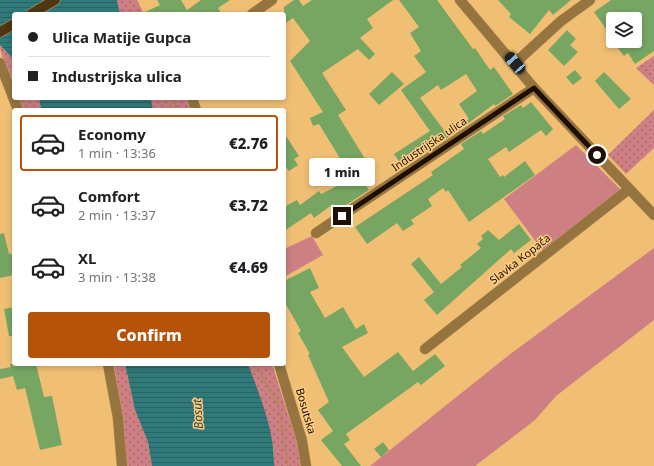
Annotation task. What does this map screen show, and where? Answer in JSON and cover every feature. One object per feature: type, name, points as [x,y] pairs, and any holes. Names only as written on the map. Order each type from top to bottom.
[{"type":"main road","points":[[34,12],[55,0]]},
{"type":"main road","points":[[0,32],[12,25]]},
{"type":"street","points":[[255,12],[272,0]]},
{"type":"street","points":[[460,0],[515,63],[534,88],[654,215]]},
{"type":"street","points":[[515,63],[561,21],[590,0]]},
{"type":"street","points":[[0,63],[12,94]]},
{"type":"street","name":"Industrijska ulica","points":[[316,233],[534,88]]},
{"type":"street","name":"Slavka Kopača","points":[[425,349],[629,189]]},
{"type":"street","points":[[108,366],[118,418],[122,466]]},
{"type":"street","name":"Bosutska","points":[[280,366],[302,441],[306,466]]},
{"type":"path","points":[[256,366],[278,404],[288,466]]},
{"type":"shaded area","points":[[117,0],[137,0],[143,12],[120,12]]},
{"type":"shaded area","points":[[0,45],[12,58],[12,77],[11,74],[0,50]]},
{"type":"shaded area","points":[[654,56],[654,85],[636,68]]},
{"type":"shaded area","points":[[19,100],[39,100],[41,108],[21,108]]},
{"type":"shaded area","points":[[151,100],[188,100],[190,108],[153,108]]},
{"type":"shaded area","points":[[654,110],[654,148],[626,174],[608,155]]},
{"type":"shaded area","points":[[576,145],[621,190],[543,251],[504,199]]},
{"type":"shaded area","points":[[312,236],[323,255],[286,276],[286,248]]},
{"type":"shaded area","points":[[654,248],[654,320],[556,396],[535,420],[475,466],[370,466],[509,355]]},
{"type":"shaded area","points":[[114,366],[125,366],[135,410],[148,442],[152,466],[125,466],[123,424]]},
{"type":"shaded area","points":[[248,366],[273,366],[297,442],[301,466],[274,466],[274,450]]},
{"type":"water","points":[[0,0],[117,0],[120,12],[12,12],[12,58],[0,45]]},
{"type":"water","points":[[39,100],[151,100],[153,108],[41,108]]},
{"type":"water","name":"Bosut","points":[[125,366],[249,366],[266,414],[274,453],[274,466],[152,466],[148,442],[135,410]]},
{"type":"building","points":[[157,0],[181,0],[187,10],[201,0],[230,0],[218,8],[221,12],[145,12],[160,5]]},
{"type":"building","points":[[294,0],[299,0],[303,6],[312,0],[393,0],[367,19],[373,28],[360,38],[375,54],[369,60],[358,49],[322,73],[346,110],[338,115],[367,162],[355,169],[369,190],[337,211],[333,204],[314,218],[311,213],[286,230],[286,206],[297,200],[300,205],[319,191],[321,194],[339,185],[338,183],[348,177],[338,162],[341,160],[319,124],[313,126],[310,118],[323,112],[290,61],[310,41],[293,18],[286,23],[286,12],[284,12],[284,7]]},
{"type":"building","points":[[399,0],[437,0],[473,49],[475,48],[490,70],[494,67],[513,94],[495,106],[494,104],[454,134],[452,131],[469,119],[459,104],[477,91],[466,74],[441,90],[438,85],[420,98],[449,137],[403,167],[394,154],[430,131],[401,90],[426,72],[414,56],[421,51],[410,33],[419,27]]},
{"type":"building","points":[[498,0],[571,0],[553,15],[549,10],[530,34],[509,17],[511,14]]},
{"type":"building","points":[[611,0],[654,0],[654,51],[635,64],[628,53],[624,56],[618,48],[642,48],[642,12],[606,12],[606,29],[594,12]]},
{"type":"building","points":[[567,30],[576,39],[570,45],[578,52],[564,66],[548,50]]},
{"type":"building","points":[[575,70],[582,78],[573,85],[566,77]]},
{"type":"building","points":[[392,72],[404,84],[379,105],[369,94]]},
{"type":"building","points":[[604,72],[631,99],[619,109],[595,81]]},
{"type":"building","points":[[531,102],[553,129],[546,136],[541,130],[509,152],[506,147],[488,159],[500,177],[503,175],[504,177],[525,161],[535,175],[469,222],[448,190],[446,192],[443,188],[428,199],[432,206],[411,220],[414,224],[403,231],[397,223],[367,244],[355,227],[433,175],[431,172],[464,149],[461,144],[481,131],[483,134],[505,119],[503,116],[521,105],[523,108]]},
{"type":"building","points":[[286,136],[299,156],[294,159],[298,165],[289,171],[286,167]]},
{"type":"building","points":[[519,224],[531,240],[514,253],[511,249],[437,315],[424,300],[434,292],[411,264],[419,257],[441,284],[462,267],[460,265],[481,248],[477,244],[483,239],[481,236],[488,230],[499,240]]},
{"type":"building","points":[[4,233],[9,254],[12,253],[12,275],[0,278],[0,234]]},
{"type":"building","points":[[310,268],[319,288],[310,292],[325,318],[343,307],[356,329],[364,324],[368,333],[342,347],[364,377],[398,352],[413,371],[435,354],[445,366],[421,385],[418,382],[346,434],[350,440],[344,444],[361,466],[342,466],[321,440],[333,431],[318,410],[329,402],[308,355],[310,354],[298,333],[301,331],[286,305],[286,280]]},
{"type":"building","points":[[12,307],[12,336],[9,336],[4,309]]},
{"type":"building","points":[[10,364],[12,364],[12,366],[36,366],[44,397],[52,396],[62,445],[40,450],[25,388],[17,390],[13,376],[0,379],[0,369],[11,367]]},
{"type":"building","points":[[383,442],[389,450],[381,457],[374,449]]},
{"type":"route","points":[[342,216],[534,88],[597,155]]}]
